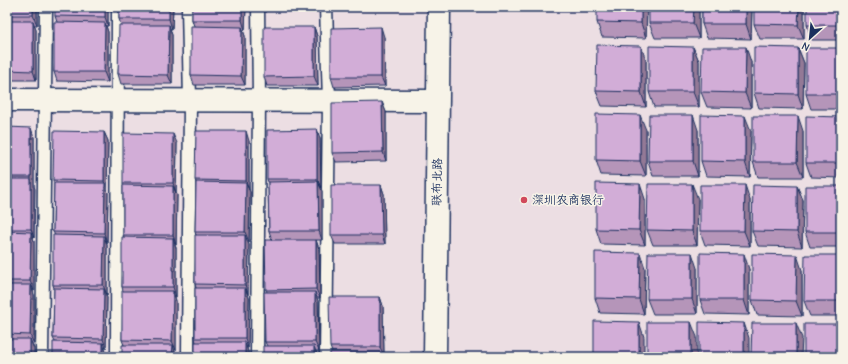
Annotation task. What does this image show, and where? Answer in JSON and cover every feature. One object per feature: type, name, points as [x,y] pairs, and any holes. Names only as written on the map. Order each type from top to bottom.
[{"type":"street","name":"联布北路","points":[[435,357],[440,7]]},
{"type":"street","points":[[7,100],[438,101]]},
{"type":"lane","points":[[42,357],[46,7]]},
{"type":"lane","points":[[117,357],[119,100],[118,7]]},
{"type":"lane","points":[[188,7],[190,101],[188,357]]},
{"type":"lane","points":[[257,357],[259,100],[258,7]]},
{"type":"lane","points":[[326,7],[329,101],[326,357]]},
{"type":"building","points":[[7,7],[33,7],[33,15],[7,15]]},
{"type":"building","points":[[55,7],[105,7],[105,17],[55,16]]},
{"type":"building","points":[[119,7],[169,7],[169,19],[119,19]]},
{"type":"building","points":[[192,7],[242,7],[242,20],[192,20]]},
{"type":"building","points":[[597,7],[641,7],[641,23],[597,22]]},
{"type":"building","points":[[649,7],[694,7],[693,23],[649,23]]},
{"type":"building","points":[[702,7],[746,7],[746,24],[702,24]]},
{"type":"building","points":[[754,7],[799,7],[798,25],[754,24]]},
{"type":"building","points":[[807,7],[841,7],[841,25],[807,25]]},
{"type":"building","points":[[7,21],[33,21],[33,71],[7,70]]},
{"type":"building","points":[[54,22],[105,23],[104,72],[54,72]]},
{"type":"building","points":[[119,25],[169,25],[168,75],[118,74]]},
{"type":"building","points":[[191,26],[242,27],[241,76],[191,75]]},
{"type":"building","points":[[264,27],[314,27],[314,76],[264,77]]},
{"type":"building","points":[[381,27],[381,77],[331,77],[331,28]]},
{"type":"building","points":[[597,45],[641,46],[641,92],[596,91]]},
{"type":"building","points":[[649,46],[693,47],[693,92],[649,92]]},
{"type":"building","points":[[702,47],[746,47],[745,93],[701,92]]},
{"type":"building","points":[[754,47],[798,48],[798,94],[754,93]]},
{"type":"building","points":[[806,48],[841,48],[841,94],[806,94]]},
{"type":"building","points":[[382,102],[383,152],[332,153],[332,103]]},
{"type":"building","points":[[596,114],[640,115],[640,161],[596,160]]},
{"type":"building","points":[[649,115],[693,115],[693,161],[648,161]]},
{"type":"building","points":[[701,115],[745,116],[745,162],[701,161]]},
{"type":"building","points":[[753,116],[798,116],[797,162],[753,162]]},
{"type":"building","points":[[806,116],[841,117],[841,163],[806,163]]},
{"type":"building","points":[[7,127],[31,128],[31,177],[7,177]]},
{"type":"building","points":[[317,129],[317,179],[267,179],[267,130]]},
{"type":"building","points":[[54,131],[104,132],[104,181],[53,180]]},
{"type":"building","points":[[196,131],[246,131],[246,181],[195,180]]},
{"type":"building","points":[[123,133],[173,134],[173,183],[123,183]]},
{"type":"building","points":[[7,179],[31,179],[31,229],[7,229]]},
{"type":"building","points":[[318,181],[319,231],[269,231],[268,182]]},
{"type":"building","points":[[196,182],[246,183],[245,232],[195,232]]},
{"type":"building","points":[[54,183],[105,183],[104,233],[53,232]]},
{"type":"building","points":[[596,183],[640,184],[639,230],[596,229]]},
{"type":"building","points":[[648,184],[692,184],[692,231],[647,230]]},
{"type":"building","points":[[123,185],[173,186],[173,235],[123,235]]},
{"type":"building","points":[[331,185],[381,185],[382,235],[331,235]]},
{"type":"building","points":[[700,185],[745,185],[744,231],[700,231]]},
{"type":"building","points":[[753,185],[797,186],[797,232],[752,231]]},
{"type":"building","points":[[805,186],[841,186],[841,232],[805,232]]},
{"type":"building","points":[[7,231],[31,232],[30,281],[7,281]]},
{"type":"building","points":[[53,235],[104,236],[103,285],[53,285]]},
{"type":"building","points":[[195,235],[245,235],[245,285],[195,284]]},
{"type":"building","points":[[122,237],[173,238],[173,287],[122,287]]},
{"type":"building","points":[[265,240],[316,240],[316,289],[266,290]]},
{"type":"building","points":[[595,252],[640,253],[639,299],[595,298]]},
{"type":"building","points":[[648,253],[692,253],[692,299],[647,299]]},
{"type":"building","points":[[700,253],[744,254],[744,300],[700,300]]},
{"type":"building","points":[[752,254],[797,255],[796,301],[752,300]]},
{"type":"building","points":[[805,255],[841,255],[841,301],[804,301]]},
{"type":"building","points":[[7,285],[31,285],[30,335],[7,334]]},
{"type":"building","points":[[54,288],[104,289],[103,339],[53,338]]},
{"type":"building","points":[[195,288],[245,288],[245,338],[195,338]]},
{"type":"building","points":[[122,291],[173,291],[172,341],[122,340]]},
{"type":"building","points":[[264,292],[315,292],[315,342],[265,342]]},
{"type":"building","points":[[329,297],[380,297],[380,347],[330,347]]},
{"type":"building","points":[[594,321],[639,322],[639,357],[594,357]]},
{"type":"building","points":[[647,322],[691,322],[691,357],[647,357]]},
{"type":"building","points":[[699,322],[744,323],[744,357],[699,357]]},
{"type":"building","points":[[752,323],[796,323],[796,357],[751,357]]},
{"type":"building","points":[[804,324],[841,324],[841,357],[804,357]]},
{"type":"building","points":[[7,339],[30,339],[30,357],[7,357]]},
{"type":"building","points":[[53,342],[103,343],[103,357],[53,357]]},
{"type":"building","points":[[195,342],[245,342],[245,357],[195,357]]},
{"type":"building","points":[[122,345],[173,345],[172,357],[122,357]]},
{"type":"building","points":[[263,346],[314,346],[314,357],[263,357]]},
{"type":"building","points":[[330,352],[380,352],[381,357],[330,357]]},
{"type":"place","name":"深圳农商银行","points":[[524,200]]}]
